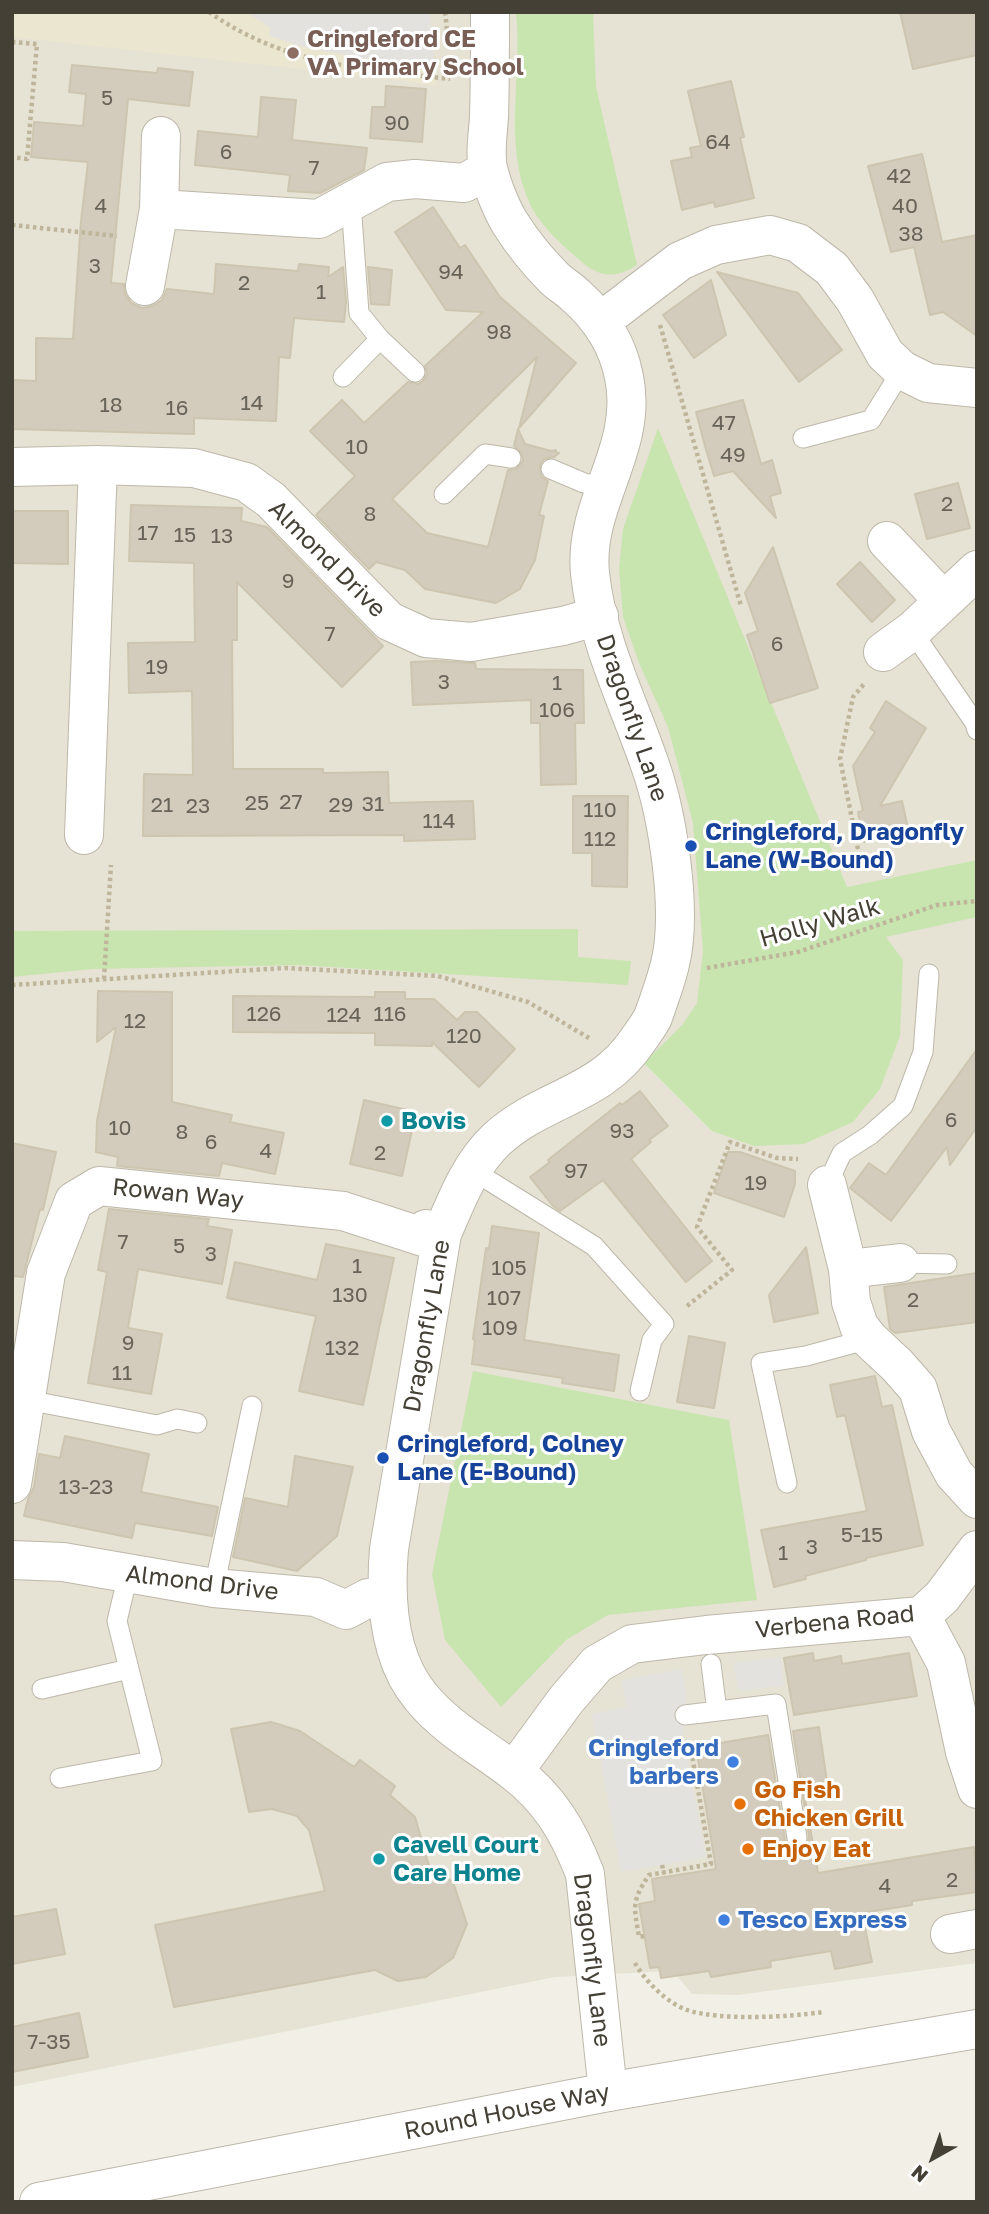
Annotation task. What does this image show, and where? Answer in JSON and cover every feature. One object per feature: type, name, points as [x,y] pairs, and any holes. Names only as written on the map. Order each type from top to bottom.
[{"type":"street","name":"Dragonfly Lane","points":[[490,12],[488,170],[509,222],[555,279],[578,298],[600,322],[616,348],[625,379],[627,413],[621,448],[597,510],[590,538],[590,573],[607,655],[651,767],[665,816],[673,877],[674,934],[670,963],[651,1021],[628,1055],[598,1081],[524,1118],[495,1140],[472,1170],[442,1234],[389,1549],[387,1598],[393,1637],[404,1668],[420,1696],[465,1738],[514,1771],[539,1794],[572,1840],[585,1874],[608,2092]]},
{"type":"street","points":[[145,286],[156,224],[161,136]]},
{"type":"street","points":[[156,224],[319,219],[387,182],[415,179],[464,183],[488,170]]},
{"type":"street","points":[[600,322],[680,261],[716,244],[769,235],[798,243],[832,269],[855,300],[885,354],[902,370],[928,383],[977,388]]},
{"type":"street","points":[[97,465],[97,845]]},
{"type":"street","name":"Almond Drive","points":[[12,467],[97,465],[194,468],[246,482],[271,500],[389,621],[426,638],[471,642],[563,626],[599,616]]},
{"type":"street","points":[[887,541],[943,600]]},
{"type":"street","points":[[897,641],[977,570]]},
{"type":"street","points":[[834,1169],[851,1303],[859,1326],[918,1389],[931,1432],[954,1474],[977,1499]]},
{"type":"street","name":"Rowan Way","points":[[12,1485],[46,1273],[74,1201],[99,1186],[343,1211],[423,1237],[426,1229],[442,1234]]},
{"type":"street","points":[[848,1269],[900,1263]]},
{"type":"street","name":"Verbena Road","points":[[514,1771],[566,1700],[597,1664],[632,1644],[708,1649],[921,1616],[942,1597],[977,1550]]},
{"type":"street","name":"Almond Drive","points":[[12,1560],[63,1562],[214,1588],[316,1597],[345,1610],[368,1598],[387,1598]]},
{"type":"street","points":[[921,1616],[946,1663],[965,1752],[977,1789]]},
{"type":"street","name":"Round House Way","points":[[39,2202],[608,2092],[977,2029]]},
{"type":"lane","points":[[351,203],[359,313],[380,339],[415,372]]},
{"type":"lane","points":[[343,377],[380,339]]},
{"type":"lane","points":[[803,438],[871,419],[902,370]]},
{"type":"lane","points":[[444,494],[485,454],[511,458]]},
{"type":"lane","points":[[551,469],[584,483],[607,486]]},
{"type":"lane","points":[[897,641],[976,725]]},
{"type":"lane","points":[[834,1169],[903,1106],[923,1052],[929,974]]},
{"type":"lane","points":[[472,1170],[594,1246],[664,1324],[652,1340],[640,1391]]},
{"type":"lane","points":[[900,1263],[947,1264]]},
{"type":"lane","points":[[788,1483],[761,1363],[806,1356],[869,1339]]},
{"type":"lane","points":[[27,1400],[157,1425],[177,1419],[197,1423]]},
{"type":"lane","points":[[214,1588],[252,1406]]},
{"type":"lane","points":[[60,1778],[152,1760],[117,1621],[128,1574]]},
{"type":"lane","points":[[708,1649],[717,1711]]},
{"type":"lane","points":[[42,1689],[129,1669]]},
{"type":"lane","points":[[685,1715],[776,1704],[797,1838]]},
{"type":"path","points":[[209,12],[239,32],[288,54],[319,62],[450,79]]},
{"type":"path","points":[[12,42],[37,44],[27,159],[12,157]]},
{"type":"path","points":[[12,225],[156,224]]},
{"type":"path","points":[[643,289],[663,331],[741,606]]},
{"type":"path","points":[[858,849],[840,760],[853,697],[882,665],[897,641]]},
{"type":"path","points":[[97,845],[104,979]]},
{"type":"path","name":"Holly Walk","points":[[670,963],[703,969],[799,952],[937,905],[977,901]]},
{"type":"path","points":[[12,985],[285,968],[438,976],[528,1002],[596,1042]]},
{"type":"path","points":[[664,1324],[732,1270],[697,1227],[730,1142],[776,1158],[809,1159],[834,1169]]},
{"type":"path","points":[[644,1936],[639,1937],[635,1912],[636,1895],[649,1875],[711,1864],[712,1861],[689,1740]]},
{"type":"path","points":[[662,1865],[664,1873]]},
{"type":"path","points":[[630,1954],[640,1973],[669,2001],[687,2010],[715,2015],[753,2016],[827,2012]]},
{"type":"shaded area","points":[[12,12],[977,12],[977,1963],[738,1995],[692,1994],[673,1971],[555,1977],[12,2087]]},
{"type":"shaded area","name":"Cringleford CE VA Primary School","points":[[12,12],[430,12],[437,86],[12,37]]},
{"type":"shaded area","points":[[246,12],[430,12],[435,68],[304,47],[269,36],[271,28]]},
{"type":"shaded area","points":[[780,1657],[784,1686],[738,1691],[734,1663]]},
{"type":"shaded area","points":[[681,1669],[686,1692],[683,1735],[706,1857],[621,1872],[592,1714],[626,1707],[622,1680]]},
{"type":"green space","points":[[516,12],[593,12],[596,87],[637,265],[628,270],[612,275],[591,269],[550,232],[530,204],[517,158],[515,134]]},
{"type":"green space","points":[[658,428],[847,887],[977,860],[977,917],[886,937],[903,960],[900,1036],[880,1089],[853,1122],[804,1144],[754,1146],[712,1131],[644,1063],[683,1024],[697,1003],[703,951],[693,823],[668,727],[639,663],[623,617],[619,569],[623,529]]},
{"type":"green space","points":[[578,929],[578,957],[631,961],[628,985],[298,965],[93,969],[12,977],[12,931]]},
{"type":"green space","points":[[473,1371],[729,1420],[757,1600],[608,1615],[566,1640],[501,1707],[445,1640],[432,1574]]},
{"type":"building","points":[[900,12],[977,12],[977,55],[913,69]]},
{"type":"building","points":[[72,65],[157,73],[158,68],[193,72],[189,106],[128,99],[111,283],[124,284],[125,294],[131,303],[142,308],[153,306],[162,300],[167,289],[214,294],[216,264],[298,271],[299,264],[329,267],[328,277],[343,267],[346,302],[344,322],[294,318],[290,358],[279,357],[276,421],[194,418],[194,434],[12,429],[12,380],[36,381],[36,338],[73,339],[88,162],[31,157],[34,122],[83,126],[86,94],[69,92]]},
{"type":"building","points":[[731,81],[744,137],[740,138],[754,198],[715,207],[714,202],[682,210],[671,161],[692,157],[690,148],[701,146],[688,91]]},
{"type":"building","points":[[386,86],[426,89],[422,142],[370,138],[372,107],[385,107]]},
{"type":"building","points":[[261,97],[296,100],[292,140],[367,148],[364,170],[320,193],[288,191],[290,175],[195,165],[198,131],[258,137]]},
{"type":"building","points":[[922,154],[942,242],[977,235],[977,336],[943,312],[930,315],[914,247],[891,252],[868,166]]},
{"type":"building","points":[[433,207],[460,248],[465,245],[500,297],[576,363],[519,428],[537,357],[392,499],[427,533],[488,547],[508,470],[516,469],[523,461],[522,453],[514,446],[518,429],[525,444],[556,450],[555,452],[559,453],[544,459],[540,465],[541,476],[548,481],[539,515],[544,516],[535,560],[520,589],[496,603],[425,589],[405,570],[376,562],[369,569],[316,515],[355,476],[310,431],[342,400],[364,423],[408,382],[418,384],[423,381],[427,374],[425,366],[483,312],[446,310],[395,232]]},
{"type":"building","points":[[368,267],[392,270],[389,305],[371,304]]},
{"type":"building","points":[[717,272],[798,293],[842,350],[799,382]]},
{"type":"building","points":[[711,280],[726,335],[694,358],[663,315]]},
{"type":"building","points":[[743,400],[761,464],[772,460],[781,493],[770,496],[776,518],[733,471],[714,476],[705,446],[696,412]]},
{"type":"building","points":[[958,483],[970,528],[927,539],[915,494]]},
{"type":"building","points":[[131,505],[242,508],[241,521],[267,527],[383,646],[342,687],[237,582],[237,640],[232,640],[233,769],[323,769],[323,773],[388,772],[389,803],[473,801],[475,839],[404,841],[404,835],[143,836],[144,774],[193,775],[192,691],[129,693],[128,643],[195,642],[194,563],[129,561]]},
{"type":"building","points":[[13,511],[68,511],[68,564],[12,563]]},
{"type":"building","points":[[773,547],[818,688],[770,703],[747,635],[758,631],[745,593]]},
{"type":"building","points":[[860,562],[895,600],[872,622],[837,584]]},
{"type":"building","points":[[411,662],[475,663],[476,669],[583,670],[584,723],[575,723],[576,784],[541,785],[540,723],[531,723],[531,700],[413,705]]},
{"type":"building","points":[[886,701],[926,728],[880,806],[902,801],[909,833],[864,842],[858,812],[863,811],[853,766],[875,732],[870,728]]},
{"type":"building","points":[[573,796],[628,796],[627,887],[592,886],[592,853],[573,853]]},
{"type":"building","points":[[98,991],[172,992],[172,1102],[232,1115],[230,1122],[284,1133],[275,1174],[222,1163],[219,1176],[117,1166],[118,1157],[96,1152],[97,1121],[116,1027],[97,1042]]},
{"type":"building","points":[[375,992],[405,992],[405,999],[434,999],[457,1020],[465,1012],[477,1012],[515,1049],[479,1087],[432,1042],[432,1046],[375,1045],[375,1033],[233,1032],[233,996],[375,997]]},
{"type":"building","points":[[977,1049],[977,1127],[950,1165],[947,1147],[891,1221],[850,1188],[869,1163],[886,1175]]},
{"type":"building","points":[[640,1091],[668,1126],[649,1140],[651,1142],[631,1159],[712,1261],[686,1282],[603,1180],[560,1211],[530,1177],[620,1103],[622,1105]]},
{"type":"building","points":[[364,1100],[416,1112],[402,1176],[350,1164]]},
{"type":"building","points":[[12,1143],[56,1152],[43,1210],[40,1209],[23,1277],[12,1276]]},
{"type":"building","points":[[728,1152],[740,1152],[795,1171],[795,1184],[784,1217],[714,1193]]},
{"type":"building","points":[[109,1209],[209,1219],[207,1226],[232,1230],[222,1284],[138,1269],[128,1328],[162,1334],[151,1394],[88,1383],[107,1272],[98,1270]]},
{"type":"building","points":[[492,1226],[539,1233],[524,1340],[619,1355],[614,1391],[562,1383],[563,1378],[472,1364],[486,1248],[489,1249]]},
{"type":"building","points":[[326,1244],[394,1258],[363,1405],[299,1391],[316,1316],[227,1298],[235,1262],[317,1280]]},
{"type":"building","points":[[806,1247],[818,1313],[774,1322],[769,1295]]},
{"type":"building","points":[[977,1273],[977,1322],[895,1333],[890,1329],[884,1287]]},
{"type":"building","points":[[689,1336],[725,1343],[714,1408],[677,1402]]},
{"type":"building","points":[[875,1376],[882,1407],[892,1405],[923,1545],[866,1558],[774,1587],[761,1530],[867,1511],[845,1415],[837,1417],[830,1385]]},
{"type":"building","points":[[65,1436],[149,1454],[141,1492],[218,1507],[212,1536],[135,1523],[132,1538],[24,1516],[34,1487],[39,1454],[60,1458]]},
{"type":"building","points":[[295,1456],[353,1467],[337,1536],[297,1571],[233,1557],[245,1498],[288,1507]]},
{"type":"building","points":[[813,1653],[814,1661],[841,1656],[842,1664],[909,1653],[917,1696],[794,1715],[784,1658]]},
{"type":"building","name":"Cavell Court Care Home","points":[[271,1722],[300,1731],[354,1767],[360,1760],[395,1786],[390,1795],[415,1817],[429,1866],[453,1882],[467,1924],[453,1958],[426,1977],[398,1981],[375,1970],[174,2007],[155,1925],[325,1891],[309,1830],[297,1816],[272,1809],[249,1812],[231,1729]]},
{"type":"building","points":[[819,1727],[828,1789],[804,1793],[818,1873],[974,1847],[977,1892],[912,1901],[912,1905],[862,1913],[872,1962],[835,1969],[831,1951],[770,1961],[771,1967],[711,1977],[709,1971],[661,1978],[659,1967],[650,1968],[639,1904],[655,1901],[652,1879],[716,1869],[696,1747],[768,1735],[785,1840],[792,1849],[800,1850],[808,1843],[809,1836],[793,1731]]},
{"type":"building","points":[[56,1909],[65,1954],[12,1964],[12,1917]]},
{"type":"building","points":[[79,2013],[88,2057],[12,2072],[12,2027]]},
{"type":"place","name":"Cringleford CE VA Primary School","points":[[293,53]]},
{"type":"place","name":"Cringleford, Dragonfly Lane (W-Bound)","points":[[691,846]]},
{"type":"place","name":"Bovis","points":[[387,1121]]},
{"type":"place","name":"Cringleford, Colney Lane (E-Bound)","points":[[383,1458]]},
{"type":"place","name":"Cringleford barbers","points":[[733,1762]]},
{"type":"place","name":"Go Fish Chicken Grill","points":[[740,1804]]},
{"type":"place","name":"Enjoy Eat","points":[[748,1849]]},
{"type":"place","name":"Cavell Court Care Home","points":[[379,1859]]},
{"type":"place","name":"Tesco Express","points":[[724,1920]]}]
